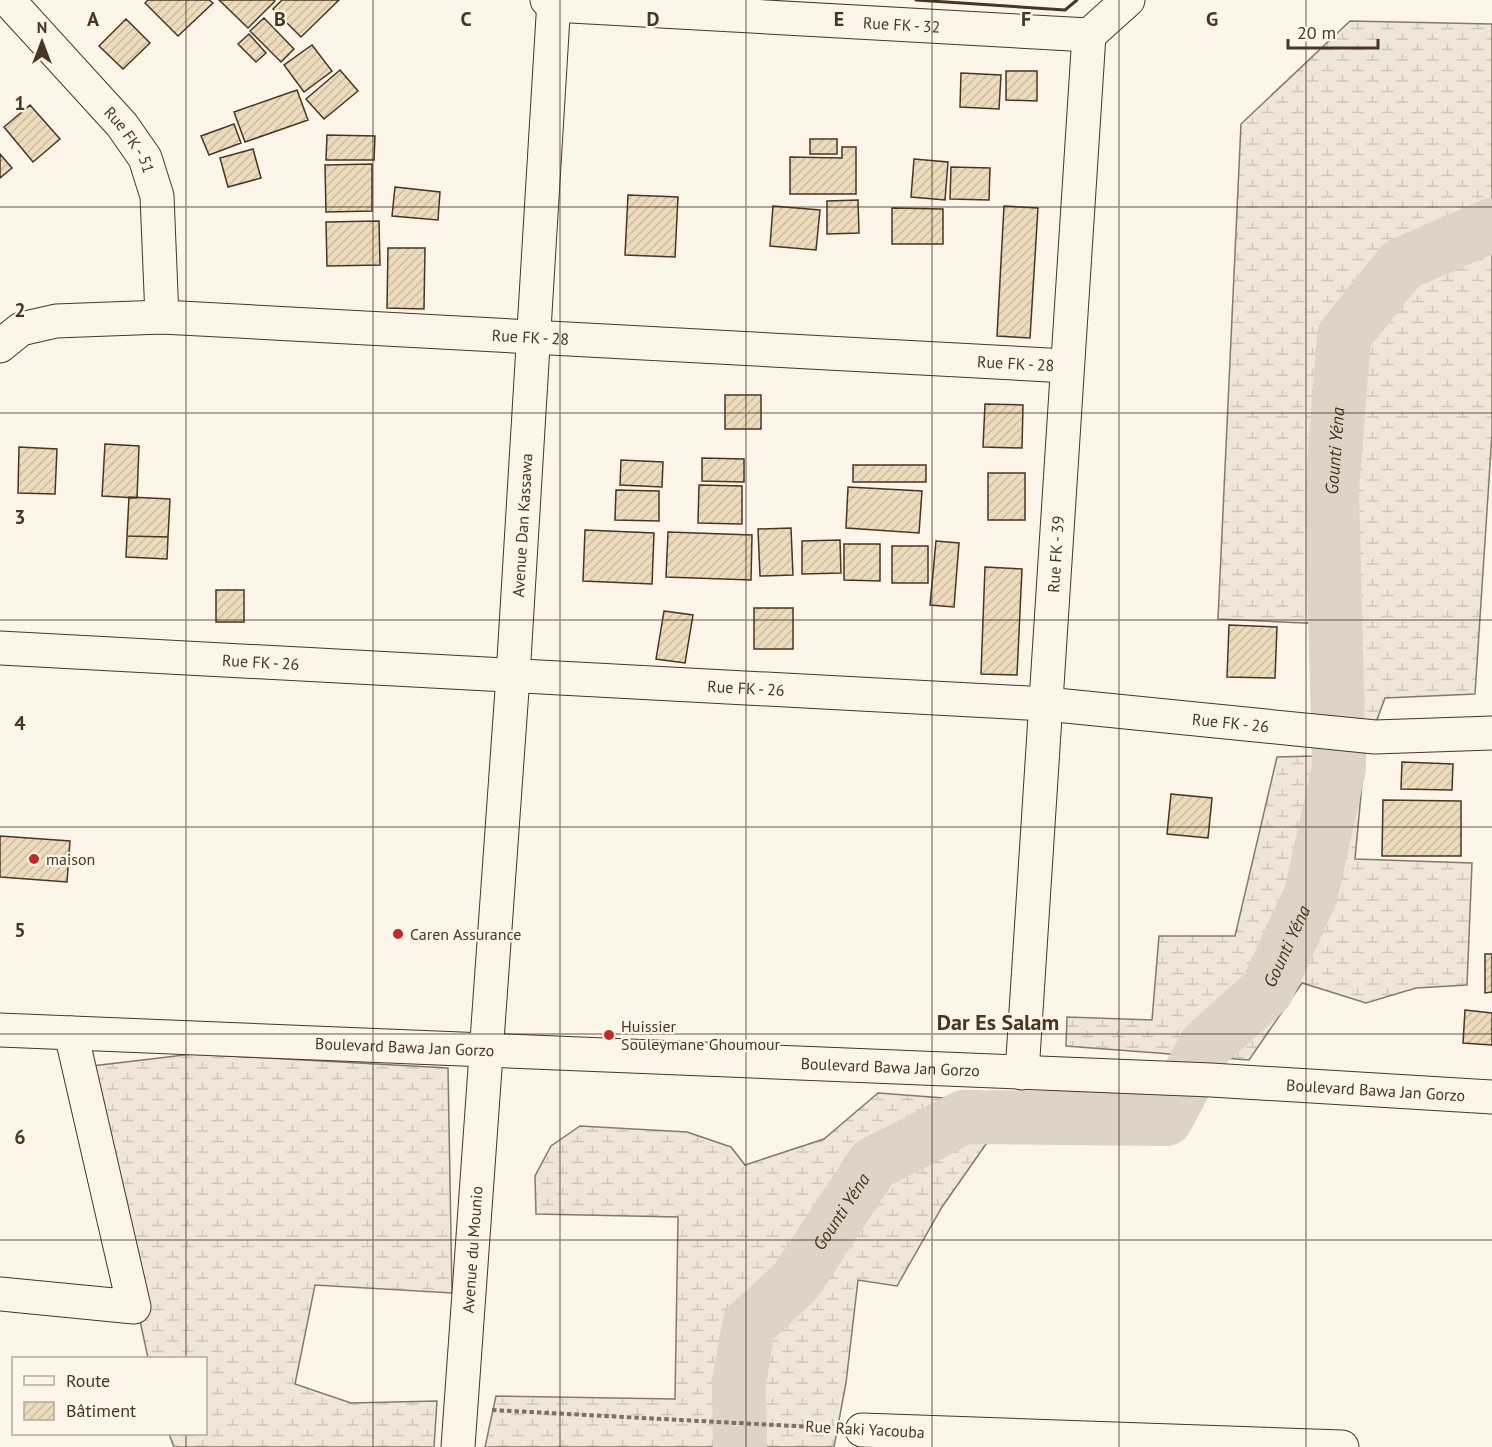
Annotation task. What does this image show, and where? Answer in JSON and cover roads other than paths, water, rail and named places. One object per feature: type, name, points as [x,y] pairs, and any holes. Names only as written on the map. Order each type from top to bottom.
[{"type":"street","name":"Rue FK - 51","points":[[8,0],[122,125],[145,158],[157,196],[162,317]]},
{"type":"street","points":[[1089,35],[1128,0]]},
{"type":"street","name":"Rue FK - 32","points":[[551,2],[1089,35]]},
{"type":"street","name":"Avenue Dan Kassawa","points":[[488,1051],[513,676],[551,2]]},
{"type":"street","name":"Rue FK - 39","points":[[1022,1073],[1089,35]]},
{"type":"street","name":"Rue FK - 28","points":[[0,346],[21,329],[56,321],[162,317],[1067,366]]},
{"type":"street","name":"Rue FK - 26","points":[[0,648],[1046,704],[1308,732],[1375,736],[1492,734]]},
{"type":"street","name":"Boulevard Bawa Jan Gorzo","points":[[0,1030],[1211,1080],[1492,1097]]},
{"type":"street","points":[[0,1294],[134,1307],[71,1033]]},
{"type":"street","name":"Avenue du Mounio","points":[[458,1447],[488,1051]]},
{"type":"street","name":"Rue Raki Yacouba","points":[[862,1430],[1342,1447]]},
{"type":"waterway","name":"Gounti Yéna","points":[[740,1447],[739,1382],[749,1325],[796,1281],[873,1164],[964,1117],[1166,1119],[1205,1046],[1267,990],[1311,894],[1339,768],[1332,492],[1344,336],[1402,264],[1492,225]]},
{"type":"place","name":"maison","points":[[34,859]]},
{"type":"place","name":"Caren Assurance","points":[[398,934]]},
{"type":"place","name":"Huissier Souleymane Ghoumour","points":[[609,1035]]},
{"type":"district","name":"Dar Es Salam","points":[[998,1022]]}]
